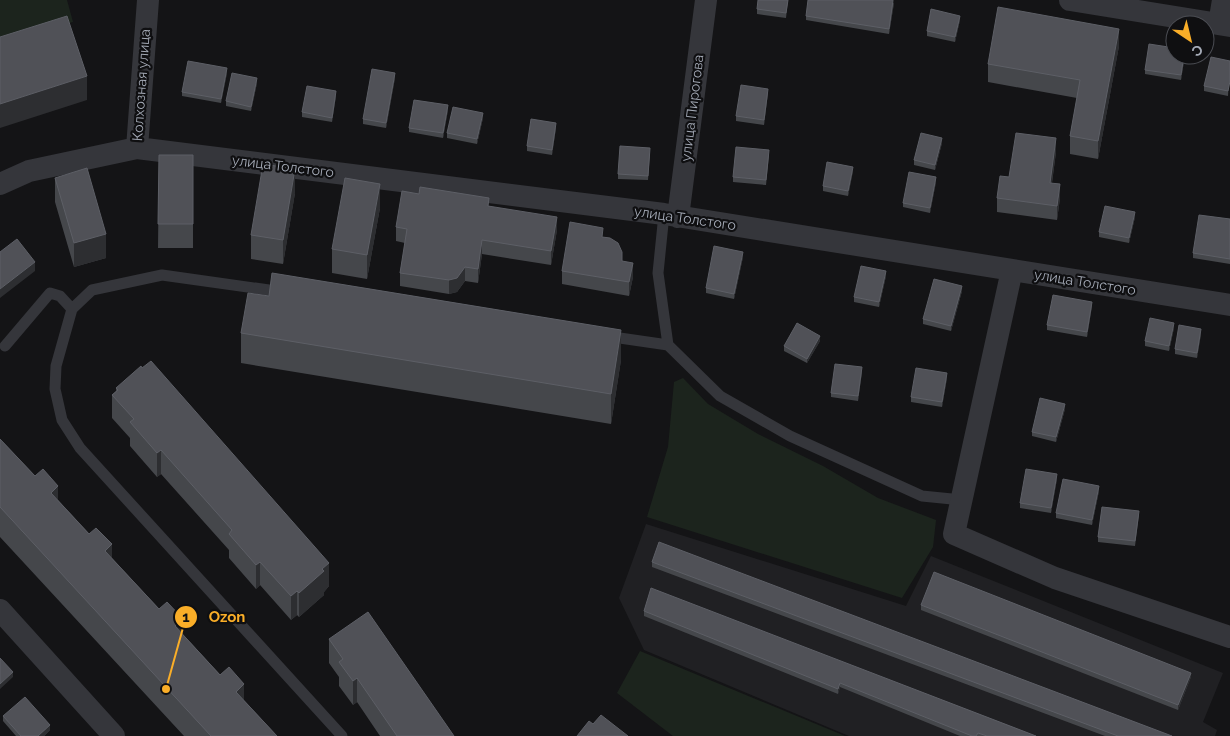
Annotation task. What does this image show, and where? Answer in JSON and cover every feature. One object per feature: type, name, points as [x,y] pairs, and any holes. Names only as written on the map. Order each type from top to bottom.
[{"type":"street","name":"Колхозная улица","points":[[0,184],[30,171],[137,148],[148,0]]},
{"type":"street","name":"улица Пирогова","points":[[671,216],[706,0]]},
{"type":"street","points":[[1070,0],[1225,25],[1223,0]]},
{"type":"street","name":"улица Толстого","points":[[137,148],[671,216],[1230,305]]},
{"type":"street","points":[[1012,270],[954,534],[1056,578],[1230,637]]},
{"type":"street","points":[[0,610],[114,736]]},
{"type":"lane","points":[[668,345],[658,273],[671,216]]},
{"type":"lane","points":[[298,294],[162,275],[92,290],[72,309],[56,366],[55,390],[62,420],[80,448],[342,736]]},
{"type":"lane","points":[[5,346],[50,293],[60,296],[72,309]]},
{"type":"lane","points":[[590,334],[668,345],[720,396],[790,436],[922,496],[962,500]]},
{"type":"shaded area","points":[[0,0],[67,0],[73,22],[0,40]]},
{"type":"shaded area","points":[[683,378],[708,404],[758,434],[823,466],[878,498],[936,520],[933,547],[902,598],[647,517],[668,447],[674,382]]},
{"type":"shaded area","points":[[646,524],[906,606],[931,556],[1223,673],[1203,722],[1217,730],[1215,736],[849,736],[644,650],[619,598]]},
{"type":"shaded area","points":[[640,651],[845,736],[673,736],[617,693]]},
{"type":"building","points":[[758,0],[788,0],[786,13],[757,9]]},
{"type":"building","points":[[808,0],[893,0],[889,29],[806,16]]},
{"type":"building","points":[[998,7],[1119,29],[1098,141],[1070,136],[1080,80],[988,64]]},
{"type":"building","points":[[931,9],[960,16],[955,37],[927,31]]},
{"type":"building","points":[[67,16],[87,76],[0,104],[0,37]]},
{"type":"building","points":[[1149,44],[1165,46],[1165,65],[1182,65],[1181,75],[1145,70]]},
{"type":"building","points":[[1215,58],[1230,61],[1228,91],[1204,86],[1209,65],[1215,65]]},
{"type":"building","points":[[188,61],[227,68],[221,99],[182,92]]},
{"type":"building","points":[[372,69],[395,73],[386,123],[363,119]]},
{"type":"building","points":[[232,73],[257,78],[251,107],[226,101]]},
{"type":"building","points":[[741,85],[768,89],[764,120],[736,116]]},
{"type":"building","points":[[307,86],[336,91],[332,118],[302,112]]},
{"type":"building","points":[[414,100],[448,105],[443,133],[409,128]]},
{"type":"building","points":[[453,107],[483,113],[477,139],[447,133]]},
{"type":"building","points":[[531,119],[556,123],[552,150],[527,146]]},
{"type":"building","points":[[921,133],[942,138],[935,165],[914,160]]},
{"type":"building","points":[[1016,133],[1056,138],[1050,183],[1060,184],[1057,206],[997,198],[1000,176],[1009,177]]},
{"type":"building","points":[[620,146],[650,148],[648,176],[618,174]]},
{"type":"building","points":[[736,147],[769,150],[766,180],[733,177]]},
{"type":"building","points":[[159,155],[193,155],[193,224],[158,224]]},
{"type":"building","points":[[827,162],[853,167],[848,191],[823,186]]},
{"type":"building","points":[[263,164],[295,169],[283,240],[251,235]]},
{"type":"building","points":[[87,168],[106,234],[74,243],[55,178]]},
{"type":"building","points":[[909,172],[936,177],[930,208],[903,203]]},
{"type":"building","points":[[345,178],[380,184],[367,255],[332,249]]},
{"type":"building","points":[[420,187],[489,198],[488,206],[557,217],[551,251],[482,240],[478,269],[465,267],[457,278],[449,280],[400,273],[407,229],[396,227],[402,191],[419,194]]},
{"type":"building","points":[[1105,206],[1135,212],[1129,238],[1099,232]]},
{"type":"building","points":[[1199,215],[1230,219],[1230,259],[1193,253]]},
{"type":"building","points":[[570,222],[603,228],[602,237],[610,238],[618,243],[622,252],[622,261],[633,263],[629,282],[562,271]]},
{"type":"building","points":[[17,239],[35,262],[0,289],[0,252]]},
{"type":"building","points":[[714,246],[743,252],[734,294],[706,288]]},
{"type":"building","points":[[861,266],[886,271],[879,302],[854,297]]},
{"type":"building","points":[[272,273],[621,330],[611,394],[241,333],[248,293],[269,296]]},
{"type":"building","points":[[934,279],[962,286],[951,326],[923,319]]},
{"type":"building","points":[[1053,295],[1092,302],[1087,332],[1047,325]]},
{"type":"building","points":[[1150,318],[1174,323],[1169,346],[1145,341]]},
{"type":"building","points":[[797,323],[820,336],[807,359],[784,346]]},
{"type":"building","points":[[1179,325],[1201,329],[1197,353],[1175,349]]},
{"type":"building","points":[[151,361],[329,563],[322,569],[324,571],[299,593],[297,591],[291,596],[260,562],[256,565],[229,534],[232,530],[161,450],[157,453],[130,422],[134,419],[112,395],[118,390],[116,388],[141,366],[142,368]]},
{"type":"building","points":[[835,364],[862,367],[858,396],[831,393]]},
{"type":"building","points":[[916,368],[947,373],[942,402],[911,397]]},
{"type":"building","points":[[1040,398],[1065,404],[1056,437],[1032,432]]},
{"type":"building","points":[[0,439],[35,476],[43,469],[58,486],[51,493],[89,534],[96,528],[112,544],[105,551],[159,609],[167,602],[183,619],[175,626],[220,675],[229,667],[244,684],[236,692],[277,736],[211,736],[0,507]]},
{"type":"building","points":[[1026,469],[1057,474],[1051,508],[1020,503]]},
{"type":"building","points":[[1063,479],[1099,486],[1092,520],[1056,513]]},
{"type":"building","points":[[1102,507],[1139,511],[1135,541],[1098,537]]},
{"type":"building","points":[[659,542],[1172,736],[1118,736],[652,562]]},
{"type":"building","points":[[934,572],[1191,673],[1178,705],[921,605]]},
{"type":"building","points":[[651,588],[1036,736],[987,736],[978,733],[976,736],[972,736],[840,683],[838,689],[644,611]]},
{"type":"building","points":[[368,612],[454,736],[397,736],[357,678],[353,681],[339,662],[343,659],[329,639]]},
{"type":"building","points":[[0,658],[13,672],[0,684]]},
{"type":"building","points":[[25,697],[50,725],[38,736],[21,736],[3,716]]},
{"type":"building","points":[[601,715],[628,736],[577,736],[589,721],[593,724]]},
{"type":"place","name":"Ozon","points":[[166,689]]}]
